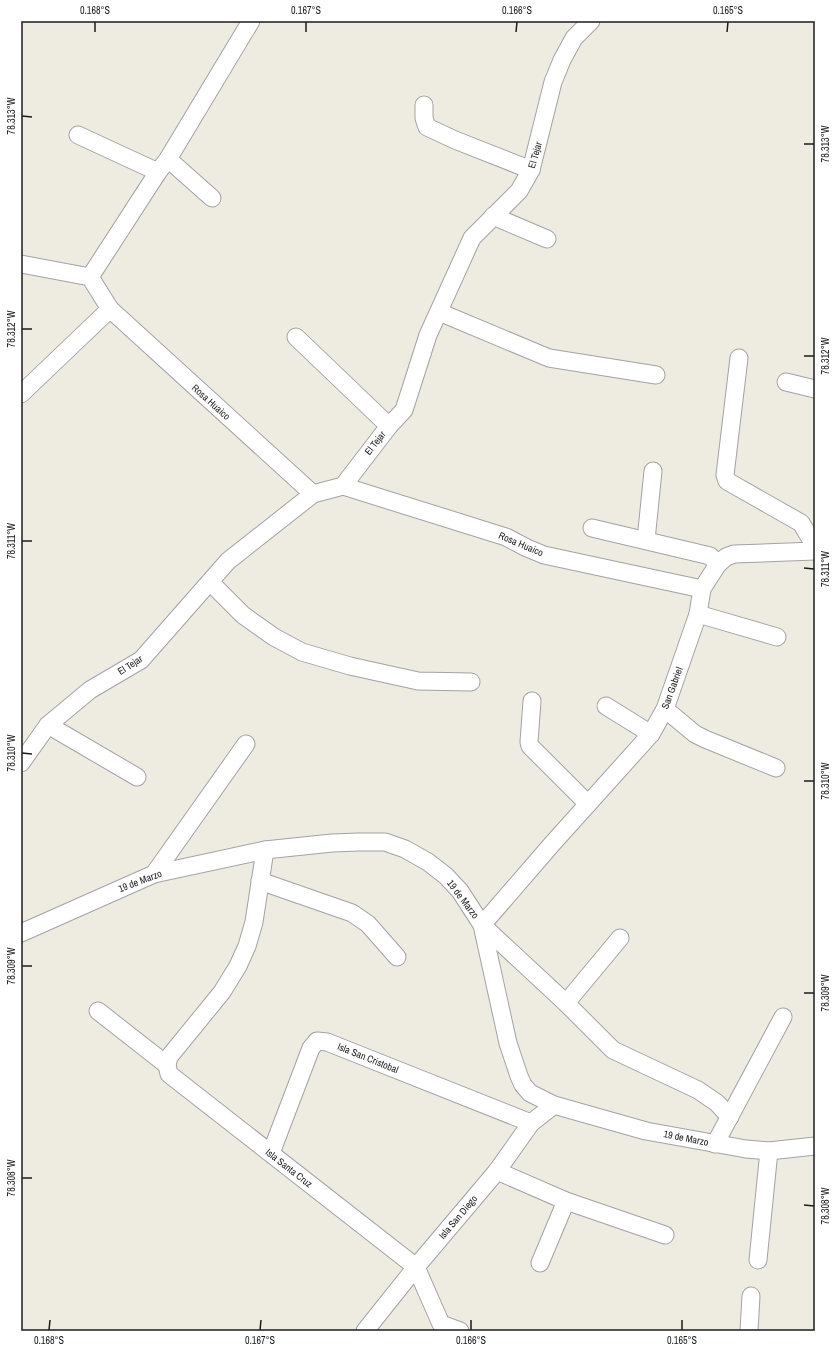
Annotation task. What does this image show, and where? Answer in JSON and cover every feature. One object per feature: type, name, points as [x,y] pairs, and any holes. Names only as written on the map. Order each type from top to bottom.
[{"type":"street","points":[[21,264],[90,277],[163,166],[251,21]]},
{"type":"street","name":"El Tejar","points":[[21,763],[48,725],[90,690],[141,660],[228,561],[313,494],[343,486],[389,426],[404,410],[428,335],[472,238],[519,191],[532,170],[553,82],[562,60],[574,38],[591,21]]},
{"type":"street","points":[[424,105],[424,118],[427,128],[532,170]]},
{"type":"street","points":[[78,136],[163,166],[212,198]]},
{"type":"street","points":[[493,216],[547,239]]},
{"type":"street","name":"Rosa Huaico","points":[[90,277],[110,309],[313,494]]},
{"type":"street","points":[[21,394],[110,309]]},
{"type":"street","points":[[439,312],[549,358],[656,375]]},
{"type":"street","points":[[296,337],[389,426]]},
{"type":"street","points":[[739,358],[725,475],[727,481],[801,523],[815,546]]},
{"type":"street","points":[[786,382],[815,389]]},
{"type":"street","points":[[646,540],[653,471]]},
{"type":"street","name":"Rosa Huaico","points":[[343,486],[506,537],[544,555],[702,589]]},
{"type":"street","points":[[592,528],[710,556],[718,564]]},
{"type":"street","name":"San Gabriel","points":[[482,925],[651,734],[665,709],[698,614],[702,589],[718,564],[726,557],[734,554],[815,551]]},
{"type":"street","points":[[210,582],[243,615],[274,637],[302,652],[350,666],[418,681],[471,682]]},
{"type":"street","points":[[698,614],[777,637]]},
{"type":"street","points":[[532,701],[530,746],[588,804]]},
{"type":"street","points":[[606,706],[651,734]]},
{"type":"street","points":[[665,709],[695,734],[776,768]]},
{"type":"street","points":[[48,725],[137,777]]},
{"type":"street","points":[[154,874],[246,744]]},
{"type":"street","name":"19 de Marzo","points":[[21,933],[154,874],[263,863],[332,843],[385,842],[405,849],[428,862],[446,876],[460,891],[482,925],[508,1043],[519,1076],[523,1085],[530,1093],[552,1106],[646,1131],[715,1144],[770,1151],[815,1146]]},
{"type":"street","points":[[167,1066],[169,1057],[222,992],[238,966],[247,946],[254,922],[263,863],[352,913],[368,924],[397,957]]},
{"type":"street","points":[[482,925],[566,1003],[613,1050],[698,1090],[717,1103],[730,1117]]},
{"type":"street","points":[[566,1003],[620,938]]},
{"type":"street","name":"Isla Santa Cruz","points":[[98,1011],[167,1066],[169,1074],[416,1267]]},
{"type":"street","points":[[715,1144],[783,1017]]},
{"type":"street","name":"Isla San Cristobal","points":[[271,1153],[311,1048],[317,1041],[327,1042],[532,1122]]},
{"type":"street","name":"Isla San Diego","points":[[365,1331],[416,1267],[497,1171],[532,1122],[552,1106]]},
{"type":"street","points":[[758,1260],[770,1151]]},
{"type":"street","points":[[497,1171],[566,1201],[665,1235]]},
{"type":"street","points":[[540,1263],[566,1201]]},
{"type":"street","points":[[416,1267],[439,1328],[460,1331]]},
{"type":"street","points":[[749,1331],[751,1296]]}]
